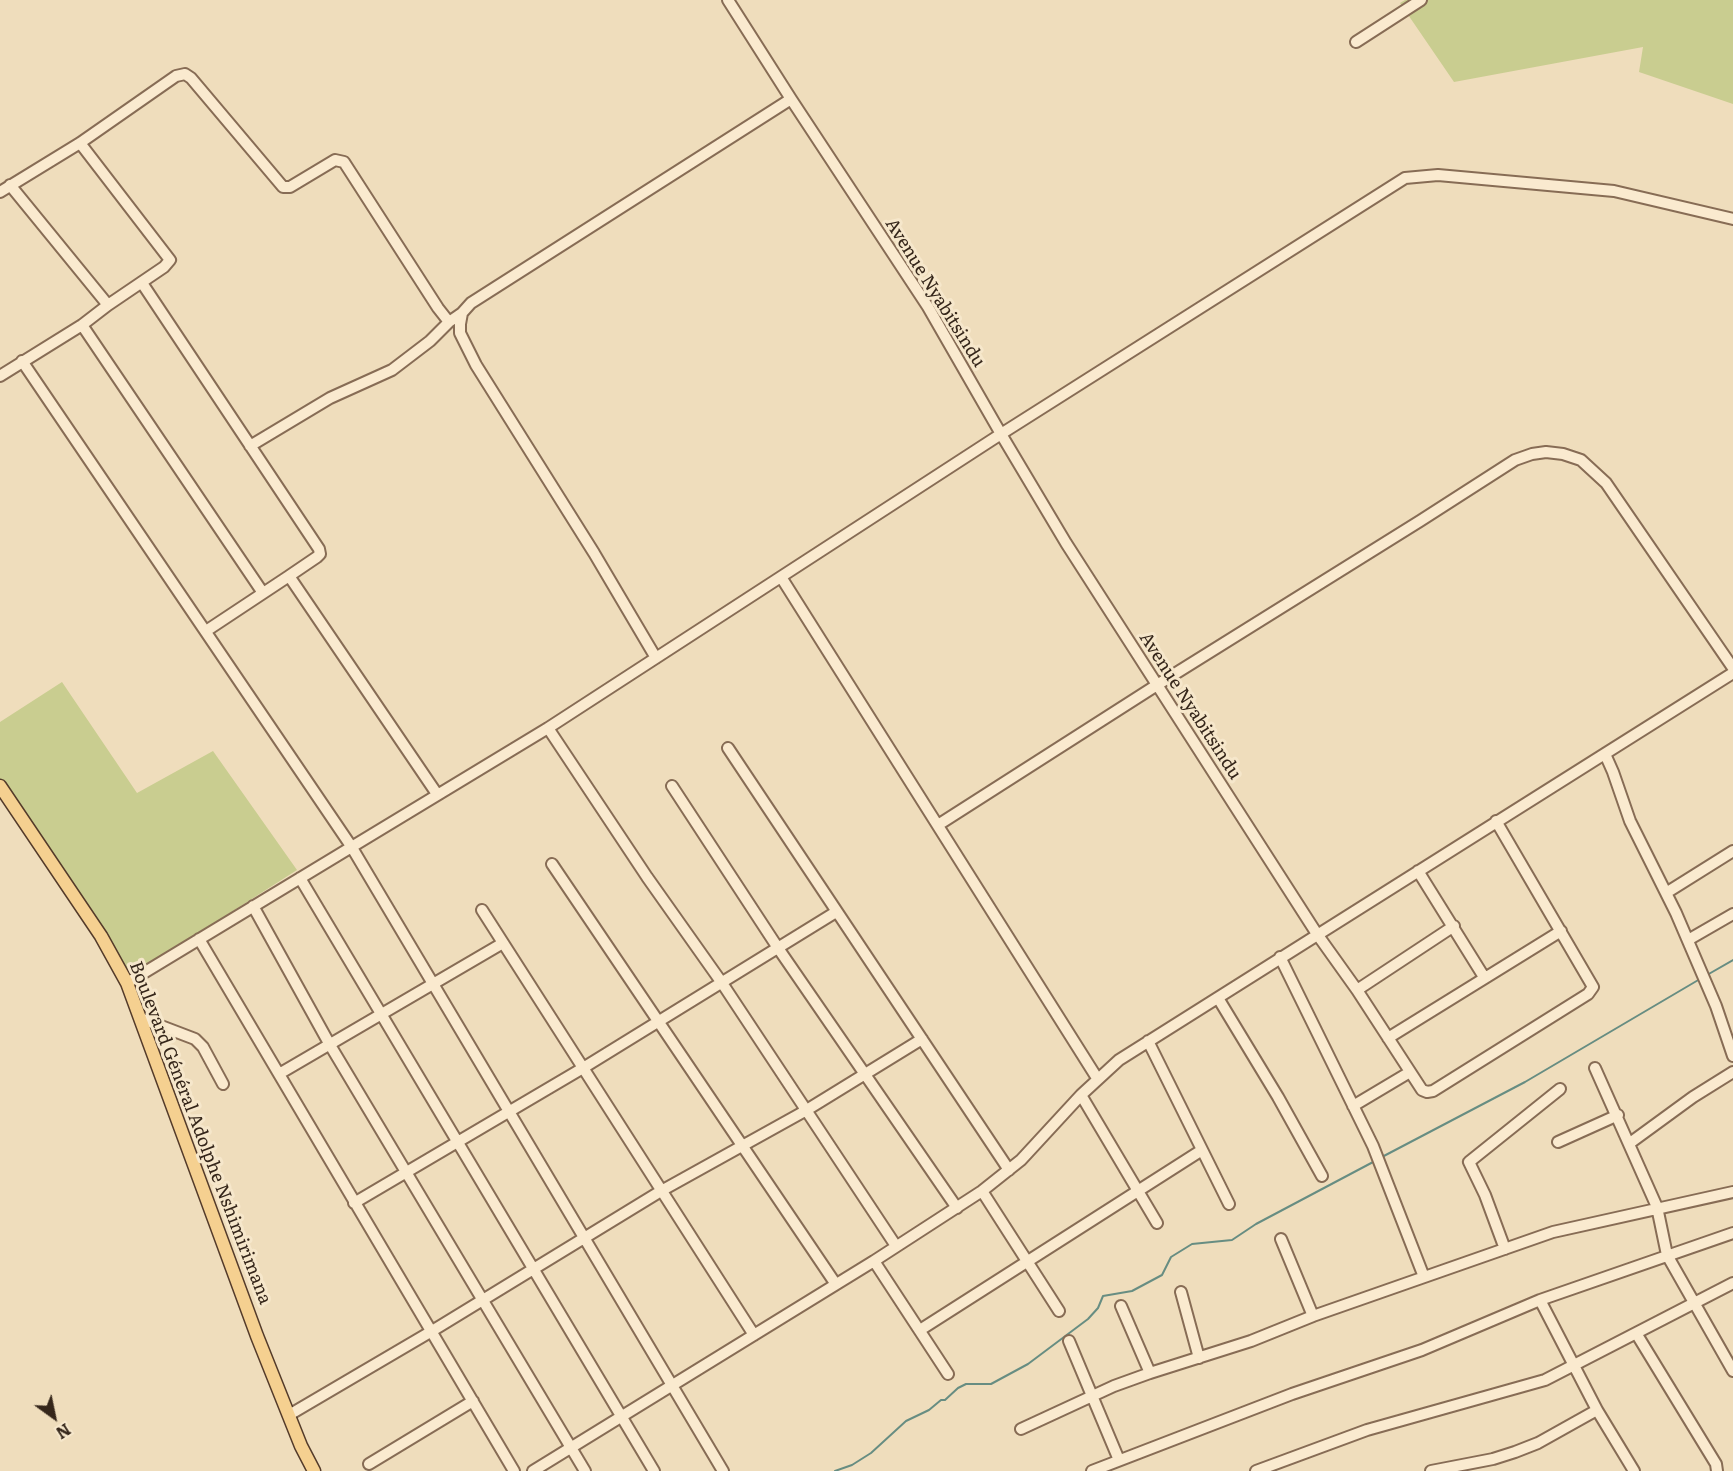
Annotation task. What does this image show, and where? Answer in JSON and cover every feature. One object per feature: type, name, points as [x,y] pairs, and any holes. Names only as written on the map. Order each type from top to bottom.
[{"type":"main road","name":"Boulevard Général Adolphe Nshimirimana","points":[[0,786],[101,936],[127,983],[257,1336],[301,1446],[314,1471]]},
{"type":"main road","name":"Boulevard Général Adolphe Nshimirimana","points":[[301,1446],[305,1471]]},
{"type":"street","name":"Avenue Nyabitsindu","points":[[728,0],[928,307],[1066,543],[1317,934],[1357,990],[1422,1090],[1427,1092],[1591,990],[1592,983],[1496,822]]},
{"type":"street","points":[[1356,42],[1421,0]]},
{"type":"street","points":[[0,192],[80,143],[176,76],[188,75],[284,187],[290,187],[335,160],[344,162],[449,322]]},
{"type":"street","points":[[250,446],[330,398],[392,370],[430,341],[471,303],[791,99]]},
{"type":"street","points":[[0,376],[82,325],[168,264],[169,256],[80,143]]},
{"type":"street","points":[[127,983],[548,728],[1001,434],[1357,208],[1410,177],[1438,175],[1614,191],[1733,219]]},
{"type":"street","points":[[10,185],[108,305]]},
{"type":"street","points":[[142,283],[319,549],[320,554],[206,631]]},
{"type":"street","points":[[462,313],[460,333],[476,365],[594,553],[656,658]]},
{"type":"street","points":[[82,325],[263,593]]},
{"type":"street","points":[[22,362],[351,846],[723,1471]]},
{"type":"street","points":[[534,1471],[874,1261],[982,1191],[1021,1160],[1080,1095],[1119,1060],[1733,671],[1606,483],[1581,460],[1563,454],[1546,452],[1515,460],[938,825]]},
{"type":"street","points":[[289,576],[437,794]]},
{"type":"street","points":[[781,578],[1097,1078]]},
{"type":"street","points":[[548,728],[652,885],[722,983],[896,1246]]},
{"type":"street","points":[[728,748],[1009,1170]]},
{"type":"street","points":[[1605,754],[1630,821],[1688,940],[1733,1055]]},
{"type":"street","points":[[672,786],[778,948],[957,1208]]},
{"type":"street","points":[[1666,893],[1733,851]]},
{"type":"street","points":[[552,864],[835,1283]]},
{"type":"street","points":[[1418,871],[1484,977]]},
{"type":"street","points":[[300,878],[654,1471]]},
{"type":"street","points":[[253,906],[330,1045],[585,1471]]},
{"type":"street","points":[[482,909],[754,1335]]},
{"type":"street","points":[[354,1203],[583,1068],[836,912]]},
{"type":"street","points":[[1688,940],[1733,914]]},
{"type":"street","points":[[1357,990],[1454,926]]},
{"type":"street","points":[[1388,1038],[1561,931]]},
{"type":"street","points":[[200,939],[514,1471]]},
{"type":"street","points":[[279,1074],[503,943]]},
{"type":"street","points":[[1280,957],[1373,1146],[1424,1277]]},
{"type":"street","points":[[1218,998],[1278,1097],[1322,1176]]},
{"type":"street","points":[[140,1018],[195,1039],[203,1047],[223,1084]]},
{"type":"street","points":[[289,1415],[534,1270],[661,1191],[805,1111],[922,1040]]},
{"type":"street","points":[[1148,1041],[1229,1204]]},
{"type":"street","points":[[1595,1068],[1618,1115],[1657,1207],[1667,1256],[1733,1371]]},
{"type":"street","points":[[1353,1106],[1410,1072]]},
{"type":"street","points":[[1630,1143],[1693,1097],[1733,1072]]},
{"type":"street","points":[[1505,1249],[1485,1195],[1469,1162],[1560,1089]]},
{"type":"street","points":[[1080,1095],[1157,1223]]},
{"type":"street","points":[[1558,1142],[1618,1115]]},
{"type":"street","points":[[920,1330],[1202,1150]]},
{"type":"street","points":[[982,1191],[1059,1311]]},
{"type":"street","points":[[1021,1429],[1114,1386],[1251,1341],[1313,1316],[1553,1232],[1657,1207],[1733,1192]]},
{"type":"street","points":[[1092,1471],[1292,1394],[1422,1350],[1540,1300],[1733,1233]]},
{"type":"street","points":[[1281,1239],[1313,1316]]},
{"type":"street","points":[[874,1261],[948,1374]]},
{"type":"street","points":[[1256,1471],[1393,1422],[1545,1380],[1733,1283]]},
{"type":"street","points":[[1181,1292],[1199,1358]]},
{"type":"street","points":[[1540,1300],[1597,1410],[1634,1471]]},
{"type":"street","points":[[1121,1306],[1150,1373]]},
{"type":"street","points":[[1636,1333],[1716,1464],[1717,1471]]},
{"type":"street","points":[[1069,1341],[1119,1460]]},
{"type":"street","points":[[369,1464],[473,1401]]},
{"type":"street","points":[[1431,1471],[1493,1459],[1515,1452],[1538,1443],[1597,1410]]},
{"type":"green space","points":[[1405,0],[1733,0],[1733,104],[1639,72],[1643,47],[1454,82],[1400,3]]},
{"type":"green space","points":[[62,682],[137,793],[213,751],[297,870],[136,973],[126,967],[0,785],[0,722]]},
{"type":"waterway","points":[[1707,975],[1733,960]]},
{"type":"waterway","points":[[1380,1158],[1525,1082],[1700,979]]},
{"type":"waterway","points":[[835,1471],[852,1465],[871,1453],[906,1421],[929,1410],[941,1400],[945,1400],[958,1388],[966,1384],[991,1384],[1028,1364],[1088,1319],[1098,1308],[1103,1296],[1132,1291],[1162,1275],[1171,1257],[1192,1244],[1232,1240],[1256,1224],[1375,1161]]}]
